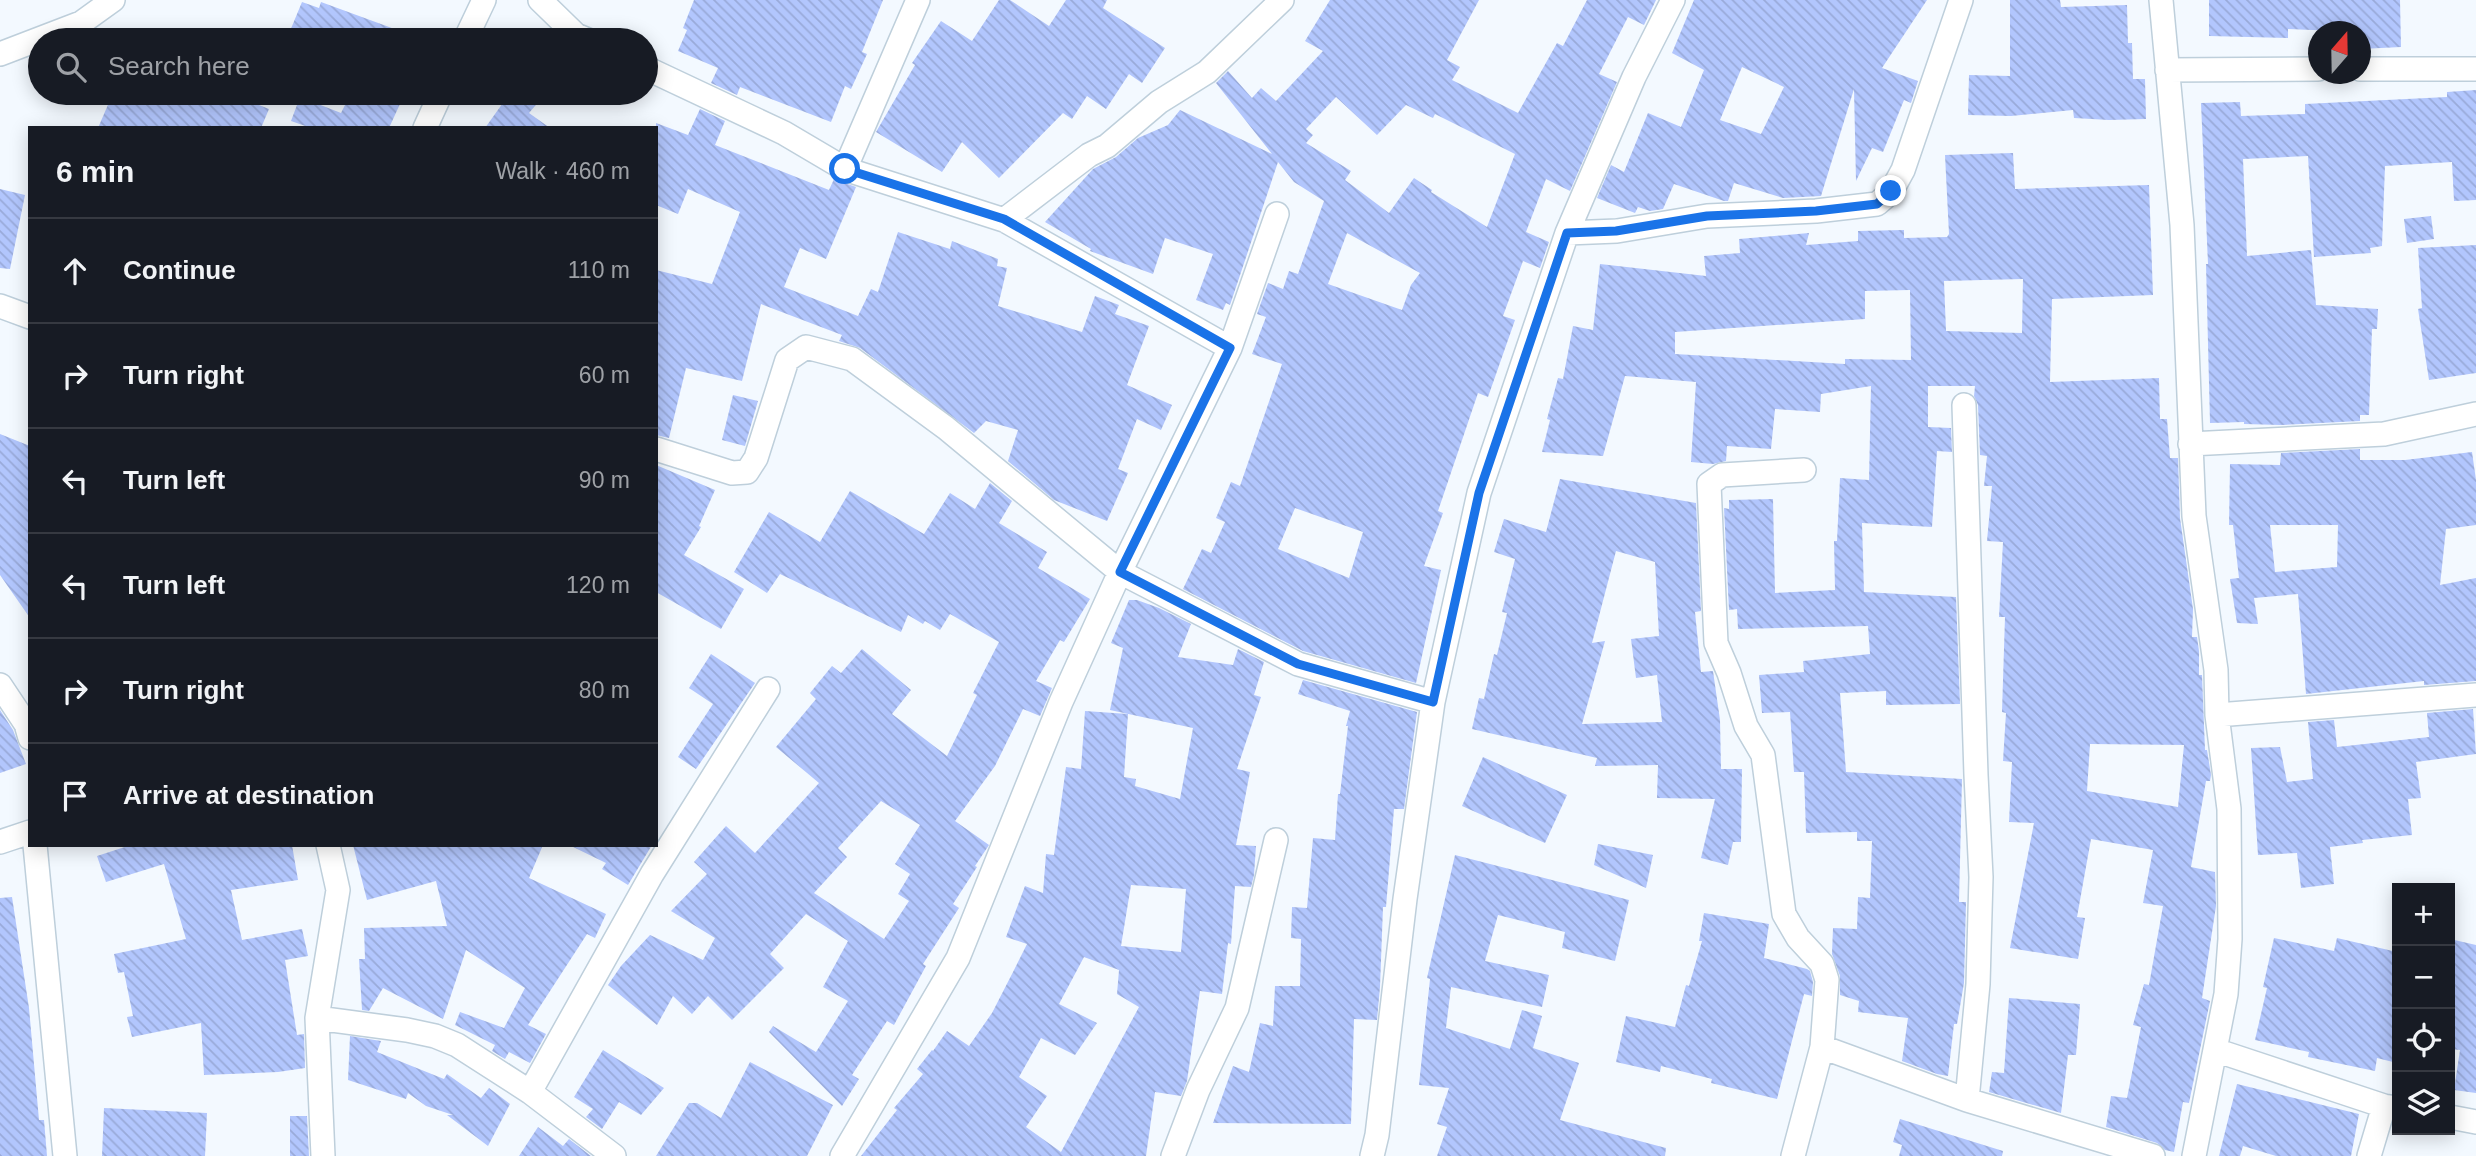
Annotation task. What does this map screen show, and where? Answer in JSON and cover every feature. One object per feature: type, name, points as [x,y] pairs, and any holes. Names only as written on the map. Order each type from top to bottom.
[{"type":"street","points":[[68,28],[81,23],[113,0]]},
{"type":"street","points":[[471,28],[484,0]]},
{"type":"street","points":[[540,0],[570,28]]},
{"type":"street","points":[[845,169],[918,0]]},
{"type":"street","points":[[1004,219],[1089,155],[1107,146],[1159,102],[1207,72],[1282,0]]},
{"type":"street","points":[[1372,1156],[1377,1135],[1405,900],[1433,702],[1479,493],[1567,233],[1634,77],[1673,0]]},
{"type":"street","points":[[1567,233],[1616,231],[1707,216],[1816,211],[1877,204],[1891,191],[1903,170],[1961,0]]},
{"type":"street","points":[[2161,0],[2182,225],[2194,516],[2216,670],[2217,715],[2228,809],[2230,891],[2226,994],[2194,1156]]},
{"type":"street","points":[[0,54],[28,43]]},
{"type":"street","points":[[2167,70],[2308,69]]},
{"type":"street","points":[[2371,69],[2476,69]]},
{"type":"street","points":[[658,74],[785,134],[845,169],[1004,219],[1230,348]]},
{"type":"street","points":[[426,126],[436,105]]},
{"type":"street","points":[[842,1156],[958,958],[1061,702],[1120,572],[1230,348],[1277,214]]},
{"type":"street","points":[[0,306],[28,316]]},
{"type":"street","points":[[658,450],[732,473],[747,472],[756,458],[788,360],[806,347],[852,359],[946,429],[1120,572],[1298,664],[1433,702]]},
{"type":"street","points":[[1964,405],[1981,877],[1978,984],[1967,1100]]},
{"type":"street","points":[[2190,444],[2384,434],[2476,414]]},
{"type":"street","points":[[1793,1156],[1822,1047],[1826,980],[1822,964],[1798,938],[1784,914],[1763,755],[1746,726],[1716,643],[1709,484],[1722,475],[1804,470]]},
{"type":"street","points":[[0,685],[28,731]]},
{"type":"street","points":[[530,1092],[652,874],[768,689]]},
{"type":"street","points":[[2217,715],[2476,695]]},
{"type":"street","points":[[0,842],[28,833]]},
{"type":"street","points":[[1173,1156],[1198,1090],[1237,1008],[1276,840]]},
{"type":"street","points":[[35,847],[65,1156]]},
{"type":"street","points":[[323,1156],[317,1018],[338,890],[328,847]]},
{"type":"street","points":[[317,1018],[407,1030],[435,1036],[457,1045],[530,1092],[614,1156]]},
{"type":"street","points":[[1822,1047],[1967,1100],[2153,1156]]},
{"type":"street","points":[[2215,1050],[2391,1107],[2368,1156]]},
{"type":"street","points":[[2455,1118],[2476,1122]]},
{"type":"building","points":[[694,0],[883,0],[862,52],[867,54],[851,89],[845,86],[831,122],[740,87],[737,95],[711,83],[718,68],[678,51],[687,30],[683,28]]},
{"type":"building","points":[[999,0],[1010,0],[1049,26],[1066,0],[1107,0],[1103,8],[1165,48],[1142,83],[1129,74],[1106,109],[1087,96],[1072,119],[1063,113],[999,178],[962,142],[942,172],[876,132],[915,65],[912,63],[941,21],[972,41]]},
{"type":"building","points":[[1330,0],[1479,0],[1447,60],[1460,67],[1452,80],[1518,113],[1557,43],[1563,46],[1587,0],[1656,0],[1644,25],[1628,17],[1599,74],[1617,82],[1570,191],[1546,179],[1526,232],[1549,242],[1540,268],[1523,261],[1503,316],[1515,320],[1488,397],[1478,393],[1438,511],[1443,513],[1424,566],[1441,570],[1416,683],[1303,651],[1183,589],[1202,549],[1211,553],[1225,522],[1216,518],[1231,482],[1240,486],[1282,364],[1252,354],[1266,317],[1257,314],[1268,283],[1283,289],[1289,271],[1298,274],[1324,201],[1294,182],[1278,162],[1230,305],[1226,303],[1223,310],[1196,300],[1213,254],[1165,238],[1153,274],[1090,251],[1091,249],[1045,222],[1093,169],[1116,157],[1138,138],[1168,125],[1180,110],[1272,154],[1216,83],[1228,71],[1252,98],[1261,88],[1276,101],[1323,51],[1305,41]],"holes":[[[1336,97],[1377,135],[1406,105],[1433,118],[1435,114],[1515,154],[1487,227],[1431,192],[1432,190],[1414,178],[1389,213],[1345,180],[1351,171],[1306,143],[1313,135],[1306,129]],[[1347,233],[1420,273],[1411,285],[1402,310],[1328,284]],[[1295,508],[1363,532],[1349,578],[1278,549]]]},
{"type":"building","points":[[1694,0],[1927,0],[1882,68],[1918,81],[1911,103],[1904,100],[1883,152],[1872,148],[1856,181],[1854,89],[1821,196],[1783,198],[1734,183],[1728,201],[1724,201],[1674,184],[1663,209],[1650,211],[1638,207],[1635,213],[1597,198],[1611,165],[1624,172],[1648,113],[1681,127],[1704,70],[1672,53]],"holes":[[[1742,67],[1784,87],[1761,134],[1720,120]]]},
{"type":"building","points":[[2010,0],[2060,0],[2061,7],[2127,5],[2133,79],[2145,79],[2146,119],[2074,118],[2073,110],[2011,116],[1968,115],[1969,75],[2010,76]]},
{"type":"building","points":[[2209,0],[2400,0],[2401,47],[2371,48],[2371,21],[2308,21],[2308,30],[2288,29],[2288,38],[2209,36]]},
{"type":"building","points":[[302,2],[319,8],[321,2],[392,28],[291,28]]},
{"type":"building","points":[[2476,90],[2476,200],[2454,201],[2452,162],[2385,166],[2382,246],[2370,248],[2371,253],[2314,257],[2308,156],[2243,159],[2247,256],[2311,250],[2316,305],[2378,309],[2377,329],[2372,329],[2369,415],[2360,415],[2360,421],[2281,425],[2210,423],[2208,264],[2201,103],[2240,102],[2241,116],[2305,114],[2305,104],[2447,97],[2447,92]]},
{"type":"building","points":[[108,105],[259,105],[269,109],[262,126],[99,126]]},
{"type":"building","points":[[297,105],[320,105],[341,113],[345,105],[400,105],[390,126],[305,126],[291,121]]},
{"type":"building","points":[[501,105],[536,105],[529,113],[547,126],[486,126]]},
{"type":"building","points":[[700,109],[725,121],[715,145],[829,190],[834,179],[856,187],[826,259],[800,248],[784,287],[858,316],[871,289],[878,292],[898,232],[950,249],[952,241],[998,259],[997,266],[1007,268],[998,306],[1082,332],[1095,296],[1119,305],[1115,314],[1149,326],[1127,385],[1172,405],[1161,430],[1137,419],[1118,469],[1128,473],[1107,521],[1054,500],[1008,461],[1018,430],[986,421],[974,433],[860,348],[839,341],[842,335],[761,304],[742,381],[686,368],[669,438],[658,435],[658,270],[712,284],[740,212],[688,189],[678,214],[658,206],[656,123],[688,135]]},
{"type":"building","points":[[2013,153],[2015,189],[2149,185],[2153,295],[2052,299],[2050,382],[2159,378],[2160,419],[2167,419],[2170,458],[2178,458],[2180,518],[2193,609],[2192,637],[2197,637],[2199,651],[2205,750],[2211,775],[2210,781],[2206,781],[2191,867],[2215,872],[2216,906],[2202,998],[2210,1001],[2189,1103],[2183,1102],[2174,1152],[2165,1150],[2157,1143],[2106,1127],[2111,1096],[2127,1098],[2141,1027],[2133,1025],[2144,984],[2149,985],[2163,906],[2143,903],[2153,850],[2091,839],[2077,917],[2085,918],[2078,959],[2010,948],[2034,823],[2009,822],[2012,762],[2003,761],[2006,713],[2002,712],[2005,617],[1999,617],[2003,542],[1987,541],[1992,486],[1984,486],[1987,456],[1980,455],[1975,386],[1928,386],[1928,427],[1951,428],[1952,452],[1937,451],[1932,527],[1862,523],[1864,592],[1956,597],[1960,704],[1886,705],[1886,691],[1840,693],[1846,772],[1962,779],[1959,902],[1966,902],[1964,983],[1957,1024],[1954,1024],[1948,1076],[1902,1061],[1908,1018],[1858,1012],[1859,1001],[1840,995],[1840,976],[1832,954],[1833,928],[1857,929],[1858,897],[1870,898],[1872,841],[1857,841],[1857,832],[1806,833],[1804,772],[1794,772],[1790,712],[1762,713],[1759,675],[1804,672],[1803,661],[1870,654],[1868,626],[1738,629],[1737,609],[1729,610],[1724,508],[1729,509],[1729,500],[1773,499],[1775,593],[1835,590],[1834,541],[1837,541],[1840,478],[1869,480],[1871,386],[1821,394],[1820,412],[1775,409],[1771,449],[1727,446],[1726,461],[1713,464],[1691,462],[1696,382],[1625,376],[1603,456],[1542,452],[1550,420],[1547,419],[1558,378],[1563,379],[1573,326],[1593,330],[1600,264],[1706,276],[1704,256],[1740,253],[1739,239],[1809,233],[1806,245],[1858,241],[1858,231],[1904,230],[1904,238],[1947,237],[1945,155]],"holes":[[[2023,279],[2022,333],[1946,331],[1944,281]],[[1910,290],[1911,360],[1845,359],[1845,364],[1675,354],[1675,332],[1865,319],[1865,291]],[[2090,744],[2184,745],[2178,807],[2087,791]]]},
{"type":"building","points":[[0,189],[25,195],[10,269],[0,268]]},
{"type":"building","points":[[2431,216],[2434,239],[2407,243],[2404,219]]},
{"type":"building","points":[[2476,245],[2476,373],[2429,380],[2418,309],[2422,308],[2418,248]]},
{"type":"building","points":[[733,395],[758,401],[745,446],[722,440]]},
{"type":"building","points":[[0,434],[28,445],[28,615],[0,575]]},
{"type":"building","points":[[2360,449],[2360,460],[2405,460],[2472,452],[2476,480],[2476,525],[2446,529],[2440,585],[2476,578],[2476,681],[2424,685],[2424,681],[2306,694],[2298,594],[2254,598],[2258,624],[2237,623],[2230,579],[2239,578],[2233,525],[2229,525],[2230,464],[2280,465],[2281,453]],"holes":[[[2270,525],[2338,525],[2337,567],[2275,572]]]},
{"type":"building","points":[[658,466],[715,490],[699,526],[701,527],[684,555],[744,589],[721,629],[658,593]]},
{"type":"building","points":[[1560,479],[1696,503],[1701,611],[1695,612],[1701,672],[1713,671],[1720,720],[1721,769],[1742,769],[1741,842],[1733,842],[1728,865],[1701,858],[1715,799],[1657,798],[1658,765],[1595,766],[1597,758],[1472,729],[1479,698],[1484,699],[1507,613],[1502,612],[1515,559],[1494,552],[1504,519],[1546,532]],"holes":[[[1616,551],[1655,562],[1659,636],[1631,639],[1636,678],[1657,675],[1662,722],[1582,724],[1605,641],[1592,643]]]},
{"type":"building","points":[[990,483],[1012,501],[999,523],[1047,552],[1038,568],[1090,599],[1064,642],[1060,640],[1036,681],[1052,688],[1040,716],[1023,709],[995,766],[955,821],[989,845],[953,904],[959,908],[923,964],[926,966],[894,1025],[887,1021],[852,1075],[859,1079],[842,1106],[769,1032],[773,1026],[816,1052],[848,1001],[823,987],[848,941],[806,914],[770,954],[784,968],[732,1020],[708,996],[692,1014],[673,996],[657,1025],[608,985],[621,966],[650,935],[703,960],[715,938],[671,911],[707,874],[694,862],[726,826],[755,853],[819,783],[776,747],[816,699],[810,693],[832,666],[841,673],[862,649],[911,690],[892,714],[947,756],[977,695],[973,693],[999,642],[950,614],[940,630],[908,615],[901,632],[780,574],[767,593],[734,572],[769,512],[820,542],[850,491],[924,534],[950,493],[975,509]],"holes":[[[881,801],[920,825],[895,864],[910,874],[898,894],[909,901],[884,939],[814,893],[847,857],[838,848]]]},
{"type":"building","points":[[1129,600],[1137,600],[1191,624],[1178,657],[1233,665],[1238,649],[1264,662],[1254,695],[1261,697],[1237,769],[1250,772],[1236,845],[1256,846],[1254,875],[1251,887],[1235,886],[1231,944],[1228,943],[1222,994],[1200,991],[1187,1081],[1181,1096],[1155,1092],[1146,1156],[861,1156],[897,1110],[894,1108],[923,1074],[917,1069],[947,1031],[969,1046],[992,1013],[1012,974],[1027,944],[1006,937],[1025,886],[1043,893],[1046,854],[1054,855],[1066,767],[1081,769],[1085,711],[1128,714],[1124,777],[1136,779],[1135,786],[1180,799],[1193,728],[1110,710],[1123,648],[1111,643]],"holes":[[[1131,885],[1186,889],[1181,952],[1121,946]],[[1084,957],[1119,970],[1117,994],[1139,1007],[1061,1152],[1026,1127],[1047,1096],[1019,1077],[1041,1038],[1075,1055],[1097,1023],[1059,1004]]]},
{"type":"building","points":[[711,654],[755,683],[696,769],[678,757],[713,704],[689,688]]},
{"type":"building","points":[[1303,680],[1417,712],[1404,809],[1394,809],[1386,907],[1383,907],[1377,1020],[1354,1019],[1351,1124],[1213,1123],[1233,1066],[1249,1072],[1260,1023],[1273,1026],[1275,986],[1300,986],[1301,939],[1291,938],[1292,907],[1307,908],[1313,838],[1335,840],[1338,794],[1350,711],[1298,694]]},
{"type":"building","points":[[2473,709],[2476,754],[2416,762],[2421,798],[2408,799],[2412,835],[2362,840],[2363,843],[2330,847],[2334,884],[2301,888],[2297,853],[2258,855],[2251,748],[2280,747],[2287,782],[2313,779],[2308,722],[2334,720],[2337,747],[2429,737],[2427,713]]},
{"type":"building","points":[[0,710],[13,730],[26,764],[0,773]]},
{"type":"building","points":[[1483,757],[1567,795],[1545,843],[1462,806]]},
{"type":"building","points":[[1598,844],[1653,855],[1646,888],[1594,865]]},
{"type":"building","points":[[125,847],[292,847],[298,880],[231,890],[242,940],[302,929],[308,956],[285,960],[297,1035],[304,1034],[305,1068],[278,1072],[204,1075],[201,1023],[132,1037],[127,1017],[133,1016],[124,972],[118,973],[114,954],[186,939],[164,864],[106,882],[97,856]]},
{"type":"building","points":[[354,847],[542,847],[529,878],[606,914],[595,938],[587,934],[528,1025],[546,1034],[530,1063],[509,1052],[505,1059],[492,1051],[495,1045],[455,1025],[460,1012],[504,1028],[525,988],[466,950],[443,1019],[383,988],[369,1011],[362,1010],[359,959],[365,959],[364,928],[447,926],[436,881],[367,900]]},
{"type":"building","points":[[573,847],[651,847],[628,885],[602,869],[606,863]]},
{"type":"building","points":[[1455,855],[1629,900],[1615,961],[1562,948],[1565,932],[1498,915],[1485,961],[1549,975],[1542,1007],[1451,987],[1446,1028],[1510,1049],[1522,1010],[1542,1016],[1533,1048],[1579,1063],[1560,1120],[1666,1148],[1665,1156],[1437,1156],[1447,1127],[1437,1124],[1449,1088],[1419,1085],[1430,979],[1427,978]]},
{"type":"building","points":[[12,897],[29,1008],[39,1120],[44,1120],[47,1156],[0,1156],[0,898]]},
{"type":"building","points":[[1704,913],[1769,924],[1764,958],[1810,971],[1813,982],[1812,996],[1804,994],[1777,1099],[1711,1083],[1712,1079],[1661,1066],[1660,1072],[1616,1062],[1626,1016],[1675,1027],[1702,941],[1699,941]]},
{"type":"building","points":[[2274,938],[2334,951],[2337,938],[2392,951],[2392,1062],[2377,1058],[2375,1071],[2308,1057],[2309,1052],[2255,1040],[2267,988],[2263,987]]},
{"type":"building","points":[[2455,940],[2476,945],[2476,1093],[2455,1090],[2460,1050],[2455,1050]]},
{"type":"building","points":[[2009,998],[2080,1004],[2076,1055],[2068,1055],[2061,1113],[1989,1092],[1992,1072],[2004,1073]]},
{"type":"building","points":[[350,1036],[381,1041],[377,1052],[444,1079],[447,1074],[481,1098],[489,1088],[510,1104],[488,1146],[447,1115],[453,1115],[426,1106],[408,1093],[406,1099],[348,1080]]},
{"type":"building","points":[[603,1050],[664,1088],[641,1115],[619,1102],[602,1129],[586,1117],[593,1109],[574,1097]]},
{"type":"building","points":[[750,1062],[833,1105],[807,1156],[656,1156],[689,1103],[697,1103],[721,1118]]},
{"type":"building","points":[[2237,1084],[2359,1114],[2351,1156],[2276,1156],[2243,1146],[2240,1156],[2219,1156]]},
{"type":"building","points":[[104,1108],[207,1113],[205,1156],[102,1156]]},
{"type":"building","points":[[290,1116],[307,1116],[309,1156],[290,1156]]},
{"type":"building","points":[[1900,1119],[2003,1151],[2002,1156],[1899,1156],[1902,1145],[1893,1142]]},
{"type":"building","points":[[538,1127],[563,1146],[569,1139],[591,1156],[519,1156]]},
{"type":"route","points":[[845,169],[1004,219],[1230,348],[1120,572],[1298,664],[1433,702],[1479,493],[1567,233],[1616,231],[1707,216],[1816,211],[1877,204],[1891,191]]}]
